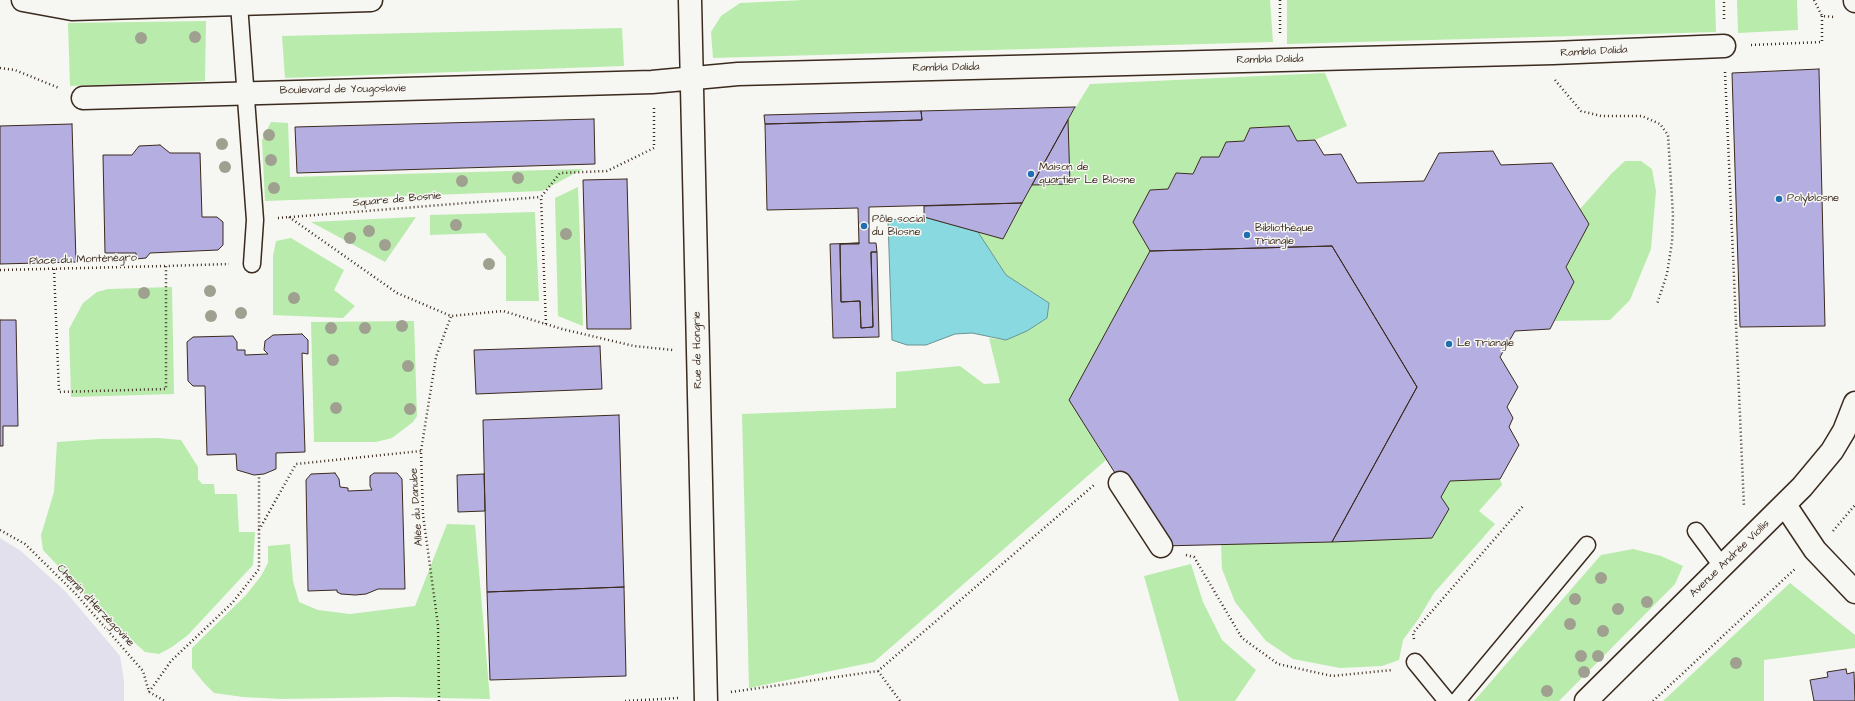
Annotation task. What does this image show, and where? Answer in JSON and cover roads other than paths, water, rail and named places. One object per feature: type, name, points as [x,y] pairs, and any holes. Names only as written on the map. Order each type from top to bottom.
[{"type":"street","points":[[23,0],[72,9],[371,0]]},
{"type":"street","name":"Rue de Hongrie","points":[[690,0],[706,699]]},
{"type":"street","name":"Rambla Dalida","points":[[692,79],[738,74],[1553,53],[1724,46]]},
{"type":"street","name":"Boulevard de Yougoslavie","points":[[83,98],[246,92],[652,82],[692,79]]},
{"type":"street","name":"Avenue Andrée Viollis","points":[[1586,701],[1785,505],[1832,451],[1844,431],[1855,403]]},
{"type":"street","points":[[1120,482],[1161,546]]},
{"type":"street","points":[[1785,505],[1815,550],[1855,592]]},
{"type":"lane","points":[[239,4],[255,220],[252,264]]},
{"type":"lane","points":[[1696,531],[1722,566]]},
{"type":"lane","points":[[1457,701],[1587,545]]},
{"type":"lane","points":[[1415,662],[1447,701]]},
{"type":"water","points":[[924,217],[978,232],[1006,275],[1049,303],[1047,318],[1027,331],[1006,340],[972,333],[955,334],[926,345],[907,345],[892,340],[888,220]]},
{"type":"place","name":"Maison de quartier Le Blosne","points":[[1031,174]]},
{"type":"place","name":"Polyblosne","points":[[1779,199]]},
{"type":"place","name":"Pôle social du Blosne","points":[[864,226]]},
{"type":"place","name":"Bibliothèque Triangle","points":[[1247,235]]},
{"type":"place","name":"Le Triangle","points":[[1449,344]]}]
